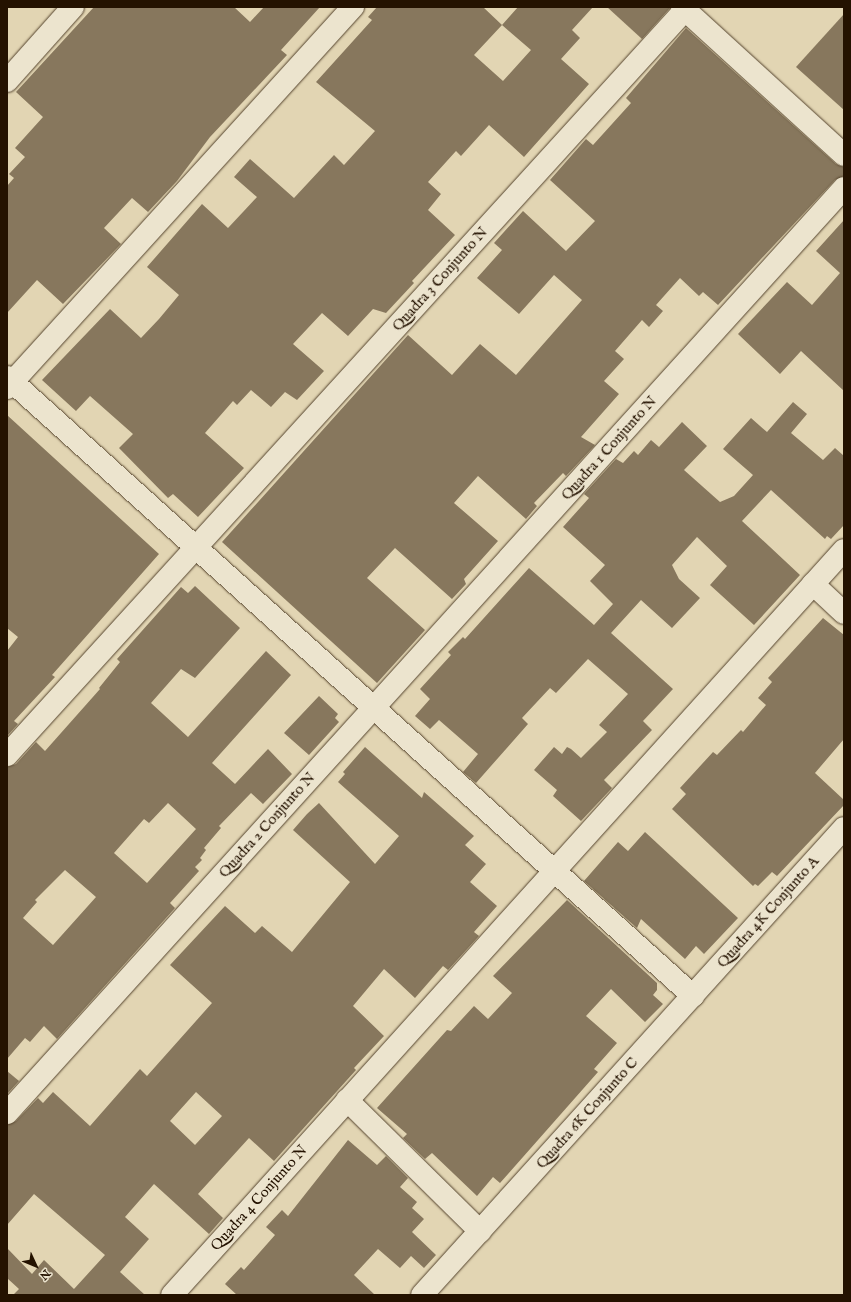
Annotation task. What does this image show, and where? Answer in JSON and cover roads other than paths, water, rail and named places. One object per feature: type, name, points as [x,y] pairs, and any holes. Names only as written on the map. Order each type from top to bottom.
[{"type":"street","points":[[7,81],[73,7]]},
{"type":"street","points":[[353,7],[9,383],[196,548],[693,996]]},
{"type":"street","points":[[684,8],[844,156]]},
{"type":"street","name":"Quadra 3 Conjunto N","points":[[196,548],[684,8]]},
{"type":"street","name":"Quadra 1 Conjunto N","points":[[374,708],[844,188]]},
{"type":"street","points":[[7,755],[196,548]]},
{"type":"street","points":[[480,1231],[347,1100],[844,550]]},
{"type":"street","points":[[813,584],[844,613]]},
{"type":"street","name":"Quadra 2 Conjunto N","points":[[7,1113],[374,708]]},
{"type":"street","name":"Quadra 4K Conjunto A","points":[[693,996],[844,828]]},
{"type":"street","name":"Quadra 6K Conjunto C","points":[[422,1295],[693,996]]},
{"type":"street","name":"Quadra 4 Conjunto N","points":[[172,1295],[347,1100]]}]
